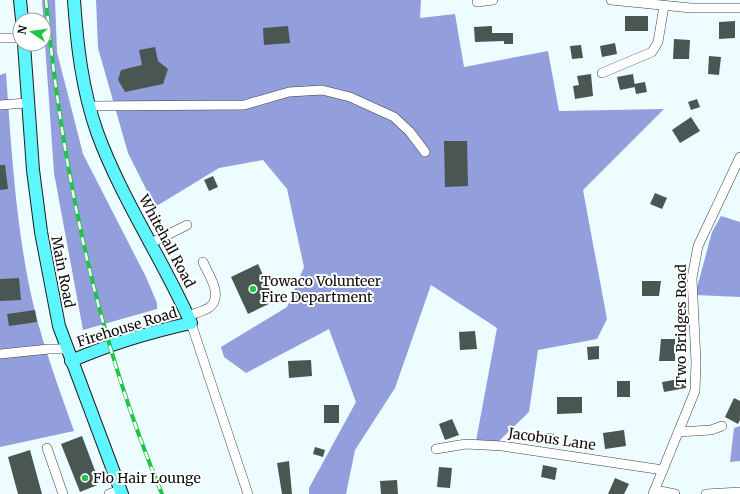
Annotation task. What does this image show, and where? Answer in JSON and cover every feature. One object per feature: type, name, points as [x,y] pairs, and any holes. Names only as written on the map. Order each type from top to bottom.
[{"type":"main road","points":[[20,0],[21,12]]},
{"type":"main road","name":"Whitehall Road","points":[[74,0],[81,71],[89,106],[108,160],[176,288],[190,320]]},
{"type":"main road","name":"Main Road","points":[[24,52],[27,103],[41,232],[59,326],[117,493]]},
{"type":"main road","name":"Firehouse Road","points":[[69,355],[101,348],[190,320]]},
{"type":"street","points":[[477,2],[493,0]]},
{"type":"street","points":[[611,0],[664,6],[740,8]]},
{"type":"street","points":[[602,73],[652,52],[658,42],[664,6]]},
{"type":"street","points":[[0,38],[12,38]]},
{"type":"street","points":[[89,106],[244,105],[289,92],[322,90],[350,97],[394,117],[410,132],[425,152]]},
{"type":"street","points":[[0,105],[27,103]]},
{"type":"street","name":"Two Bridges Road","points":[[654,492],[695,391],[696,379],[692,286],[695,258],[703,233],[740,157]]},
{"type":"street","points":[[151,243],[187,225]]},
{"type":"street","points":[[190,320],[211,306],[217,293],[203,262]]},
{"type":"street","name":"Whitehall Road","points":[[190,320],[248,494]]},
{"type":"street","points":[[0,354],[69,355]]},
{"type":"street","points":[[678,432],[711,430],[722,426]]},
{"type":"street","name":"Jacobus Lane","points":[[436,449],[466,444],[502,446],[663,470]]},
{"type":"street","points":[[47,448],[63,494]]},
{"type":"street","points":[[654,492],[675,494]]},
{"type":"street","points":[[706,494],[740,492]]},
{"type":"shaded area","points":[[42,0],[55,0],[57,52],[83,154],[146,277],[157,303],[157,309],[83,330],[54,173],[46,52],[52,52],[52,12],[43,12]]},
{"type":"shaded area","points":[[96,0],[421,0],[420,18],[455,14],[464,67],[548,51],[559,111],[664,109],[583,190],[607,319],[597,339],[538,350],[529,412],[499,441],[476,441],[497,328],[431,285],[395,388],[355,450],[346,494],[309,494],[309,488],[356,402],[329,329],[246,373],[224,357],[221,347],[287,307],[304,267],[287,189],[263,160],[219,168],[155,207],[128,153],[98,48]]},
{"type":"shaded area","points":[[6,73],[17,206],[24,259],[33,304],[43,341],[74,431],[0,447],[0,75]]},
{"type":"shaded area","points":[[721,216],[740,222],[740,297],[695,295],[712,232]]},
{"type":"shaded area","points":[[740,426],[740,461],[730,462],[734,428]]},
{"type":"building","points":[[625,16],[648,16],[648,31],[625,31]]},
{"type":"building","points":[[735,21],[735,38],[719,39],[719,22]]},
{"type":"building","points":[[288,26],[290,43],[264,45],[263,28]]},
{"type":"building","points":[[492,26],[492,33],[513,33],[513,44],[504,44],[504,41],[475,42],[474,27]]},
{"type":"building","points":[[674,39],[690,40],[689,59],[673,59]]},
{"type":"building","points":[[615,43],[617,54],[602,57],[600,46]]},
{"type":"building","points":[[581,45],[583,58],[572,59],[570,46]]},
{"type":"building","points":[[155,47],[158,61],[168,69],[163,84],[125,92],[118,80],[121,70],[142,65],[139,50]]},
{"type":"building","points":[[709,56],[721,57],[719,75],[708,74]]},
{"type":"building","points":[[591,74],[593,96],[575,99],[573,86],[579,85],[577,76]]},
{"type":"building","points":[[633,74],[635,87],[620,90],[617,77]]},
{"type":"building","points":[[645,82],[647,92],[636,94],[634,84]]},
{"type":"building","points":[[697,99],[700,107],[691,110],[688,102]]},
{"type":"building","points":[[691,117],[700,131],[680,143],[672,130]]},
{"type":"building","points":[[444,141],[467,141],[468,186],[445,187]]},
{"type":"building","points":[[0,165],[5,165],[8,189],[0,190]]},
{"type":"building","points":[[213,176],[218,187],[209,191],[204,180]]},
{"type":"building","points":[[655,193],[667,198],[662,209],[650,204]]},
{"type":"building","name":"Towaco Volunteer Fire Department","points":[[258,264],[275,301],[248,314],[231,277]]},
{"type":"building","points":[[19,278],[21,300],[0,301],[0,279]]},
{"type":"building","points":[[642,281],[661,281],[659,296],[642,296]]},
{"type":"building","points":[[35,310],[37,322],[9,326],[7,314]]},
{"type":"building","points":[[475,331],[477,349],[460,350],[459,332]]},
{"type":"building","points":[[661,339],[675,339],[675,361],[659,361]]},
{"type":"building","points":[[599,346],[599,359],[588,360],[587,347]]},
{"type":"building","points":[[311,360],[312,376],[289,378],[288,361]]},
{"type":"building","points":[[685,378],[686,388],[664,392],[662,382]]},
{"type":"building","points":[[617,381],[630,381],[630,397],[617,397]]},
{"type":"building","points":[[557,397],[582,397],[582,413],[557,414]]},
{"type":"building","points":[[734,398],[740,401],[740,420],[738,424],[725,417]]},
{"type":"building","points":[[324,405],[339,405],[339,423],[324,423]]},
{"type":"building","points":[[452,419],[459,435],[445,440],[439,424]]},
{"type":"building","points":[[624,430],[626,446],[605,449],[603,433]]},
{"type":"building","points":[[546,433],[554,434],[552,444],[545,443]]},
{"type":"building","points":[[82,436],[100,484],[80,492],[61,444]]},
{"type":"building","points":[[315,447],[325,450],[323,457],[313,454]]},
{"type":"building","points":[[30,450],[42,494],[18,494],[8,457]]},
{"type":"building","points":[[289,461],[292,494],[282,494],[277,463]]},
{"type":"building","points":[[543,465],[557,468],[555,480],[541,477]]},
{"type":"building","points":[[439,467],[452,468],[450,488],[437,487]]},
{"type":"building","points":[[615,478],[629,484],[624,494],[608,494]]},
{"type":"building","points":[[397,480],[398,494],[381,494],[380,481]]},
{"type":"railway","points":[[46,0],[62,127],[72,189],[85,252],[118,374],[162,494]]},
{"type":"place","name":"Towaco Volunteer Fire Department","points":[[253,289]]},
{"type":"place","name":"Flo Hair Lounge","points":[[85,478]]}]
